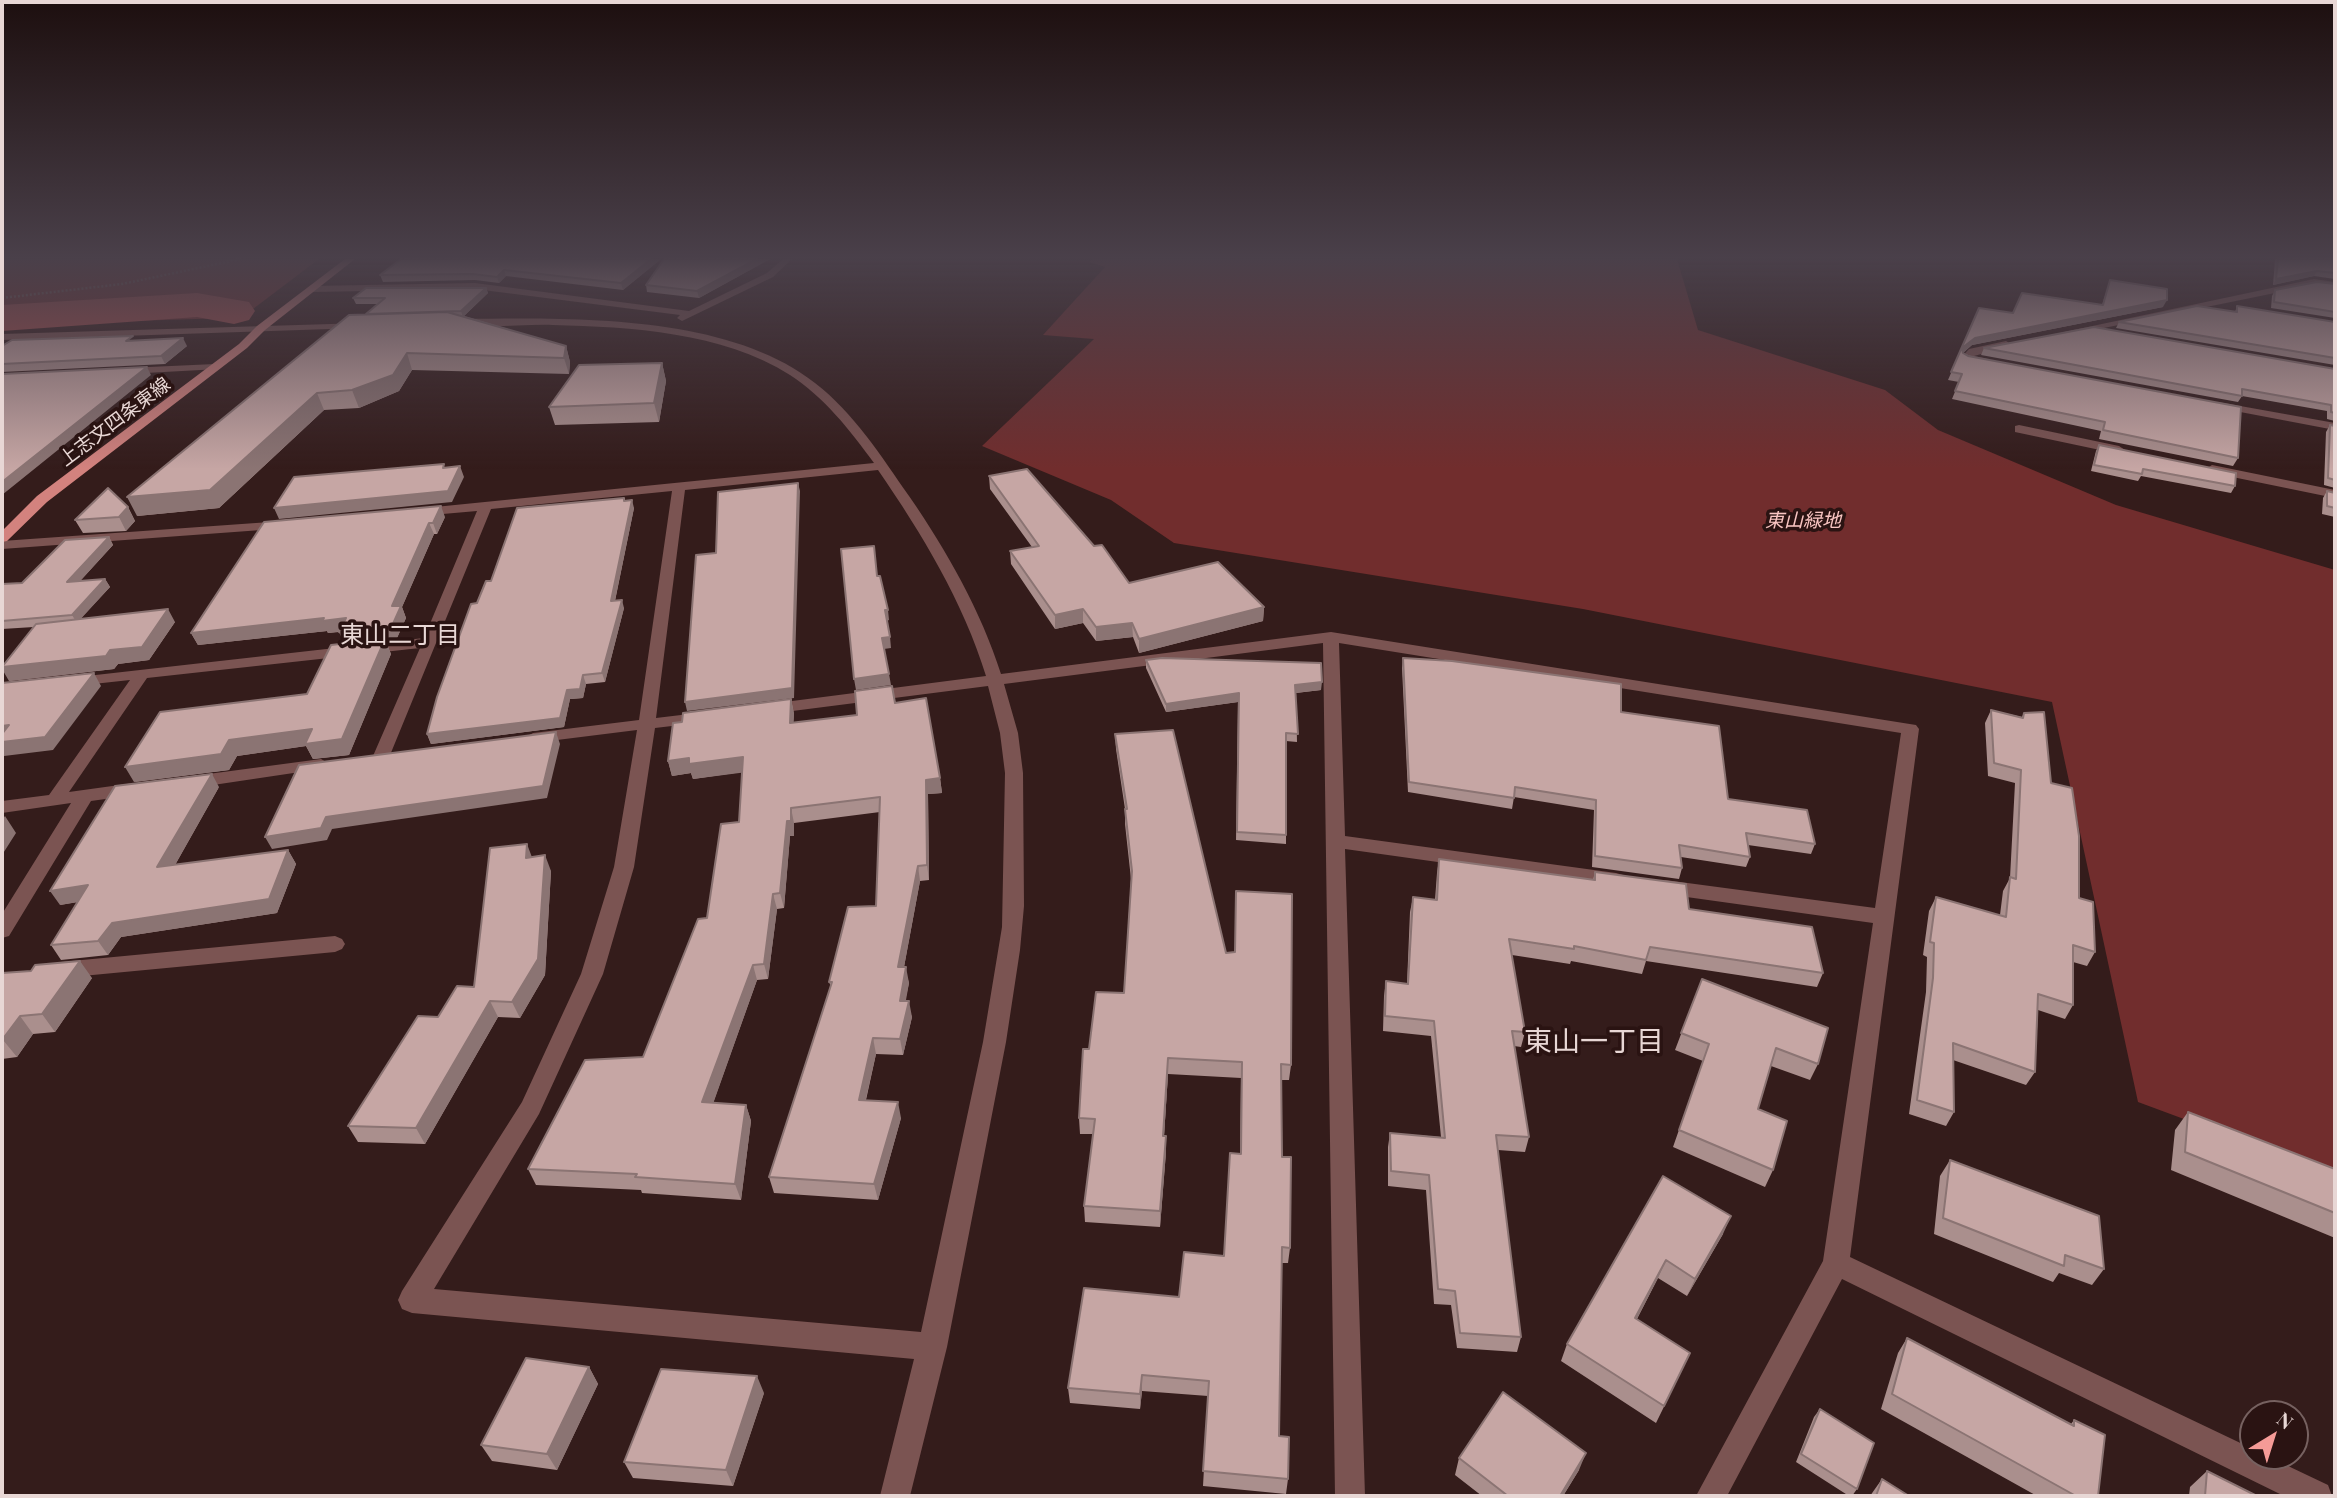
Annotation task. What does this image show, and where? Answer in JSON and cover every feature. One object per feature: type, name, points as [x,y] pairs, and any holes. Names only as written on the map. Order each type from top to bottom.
[{"type":"main road","name":"上志文四条東線","points":[[2,538],[42,499],[215,367],[260,329]]},
{"type":"street","points":[[2,337],[235,329]]},
{"type":"street","points":[[645,329],[728,345],[787,368],[813,386],[838,411],[882,466],[929,536],[977,632],[996,680],[1010,737],[1015,793],[1013,925],[996,1029],[933,1347],[895,1496]]},
{"type":"street","points":[[2049,336],[2083,329]]},
{"type":"street","points":[[2092,329],[2115,333]]},
{"type":"street","points":[[1993,363],[1966,358],[1973,351],[2024,341]]},
{"type":"street","points":[[108,372],[215,367]]},
{"type":"street","points":[[2212,404],[2335,427]]},
{"type":"street","points":[[2020,429],[2138,453]]},
{"type":"street","points":[[403,514],[882,466]]},
{"type":"street","points":[[2204,467],[2335,494]]},
{"type":"street","points":[[679,486],[647,724],[624,867],[592,974],[531,1107],[412,1300],[933,1347]]},
{"type":"street","points":[[382,756],[486,506]]},
{"type":"street","points":[[2,545],[292,524]]},
{"type":"street","points":[[1331,637],[1350,1496]]},
{"type":"street","points":[[754,711],[1331,637],[1910,729],[1836,1263],[1711,1496]]},
{"type":"street","points":[[53,683],[430,642]]},
{"type":"street","points":[[55,799],[142,674]]},
{"type":"street","points":[[515,740],[727,714]]},
{"type":"street","points":[[180,783],[342,762]]},
{"type":"street","points":[[2,807],[153,787]]},
{"type":"street","points":[[2,930],[85,796]]},
{"type":"street","points":[[1335,841],[1885,917]]},
{"type":"street","points":[[43,972],[335,944]]},
{"type":"street","points":[[1836,1263],[2317,1496]]},
{"type":"green space","name":"東山緑地","points":[[1049,329],[1698,329],[1885,390],[1938,430],[2116,505],[2335,570],[2335,1175],[2138,1102],[2052,702],[1583,609],[1174,543],[1111,500],[982,446],[1094,339],[1043,335]]},
{"type":"building","points":[[332,329],[506,329],[566,346],[564,358],[407,353],[393,375],[352,390],[317,393],[210,490],[127,497]]},
{"type":"building","points":[[1970,329],[2021,329],[1975,338],[1962,348],[1963,353],[2241,407],[2238,458],[2103,430],[2105,422],[1955,391],[1962,374],[1951,372]]},
{"type":"building","points":[[2084,329],[2105,329],[2335,369],[2335,413],[2331,412],[2331,405],[2242,389],[2242,396],[1984,348]]},
{"type":"building","points":[[2160,329],[2335,329],[2335,358]]},
{"type":"building","points":[[133,336],[126,341],[183,338],[161,356],[2,364],[2,346],[12,340]]},
{"type":"building","points":[[662,363],[654,403],[549,407],[579,365]]},
{"type":"building","points":[[147,367],[2,482],[2,374]]},
{"type":"building","points":[[2330,425],[2335,426],[2335,480],[2328,478]]},
{"type":"building","points":[[2099,445],[2236,473],[2235,486],[2143,469],[2142,474],[2094,465]]},
{"type":"building","points":[[444,464],[443,468],[460,466],[448,491],[274,508],[294,477]]},
{"type":"building","points":[[1027,469],[1094,546],[1102,545],[1129,583],[1218,562],[1264,607],[1139,639],[1132,623],[1096,627],[1083,609],[1055,615],[1010,551],[1039,546],[989,476]]},
{"type":"building","points":[[798,483],[792,688],[685,702],[696,555],[716,553],[718,492]]},
{"type":"building","points":[[108,488],[128,507],[119,517],[75,520]]},
{"type":"building","points":[[2327,491],[2335,493],[2335,508],[2327,506]]},
{"type":"building","points":[[624,498],[624,501],[632,500],[611,601],[622,600],[602,673],[583,675],[580,689],[567,690],[560,718],[427,734],[437,697],[471,604],[477,603],[486,581],[491,581],[517,508]]},
{"type":"building","points":[[441,506],[433,523],[429,523],[392,606],[401,606],[392,626],[339,632],[346,618],[322,621],[324,618],[191,633],[264,522]]},
{"type":"building","points":[[109,537],[67,582],[105,579],[72,615],[2,621],[2,584],[22,583],[65,540]]},
{"type":"building","points":[[874,546],[877,576],[880,576],[888,610],[885,610],[890,637],[882,638],[889,674],[854,679],[841,549]]},
{"type":"building","points":[[168,609],[142,647],[110,650],[106,656],[2,667],[36,624]]},
{"type":"building","points":[[385,639],[342,739],[305,744],[312,729],[229,740],[221,754],[125,767],[160,712],[307,694],[331,645]]},
{"type":"building","points":[[1162,658],[1321,663],[1322,682],[1295,685],[1298,734],[1286,733],[1286,835],[1237,832],[1239,693],[1166,704],[1146,660]]},
{"type":"building","points":[[1403,658],[1452,661],[1621,684],[1621,712],[1719,726],[1728,799],[1807,810],[1815,844],[1746,833],[1750,857],[1679,845],[1682,868],[1595,856],[1596,800],[1515,787],[1514,798],[1409,782]]},
{"type":"building","points":[[94,673],[45,737],[2,742],[2,734],[9,725],[2,726],[2,683]]},
{"type":"building","points":[[892,686],[895,703],[926,698],[940,778],[926,780],[927,865],[918,866],[898,967],[906,967],[900,1001],[909,1001],[900,1039],[873,1038],[859,1100],[898,1102],[874,1184],[769,1177],[832,982],[829,982],[848,907],[876,906],[880,797],[791,808],[791,821],[787,821],[780,893],[773,894],[764,964],[753,965],[702,1102],[746,1105],[735,1184],[635,1177],[637,1174],[528,1169],[585,1060],[643,1057],[698,919],[707,918],[721,824],[739,822],[743,757],[689,764],[689,758],[668,761],[673,723],[682,722],[683,713],[791,699],[790,723],[857,715],[855,691]]},
{"type":"building","points":[[1991,710],[2023,718],[2024,713],[2044,712],[2051,783],[2072,788],[2079,836],[2079,898],[2093,902],[2095,952],[2073,945],[2073,1005],[2038,994],[2035,1072],[1953,1043],[1954,1112],[1917,1100],[1933,978],[1934,943],[1930,942],[1936,897],[2006,917],[2010,877],[2016,879],[2021,770],[1994,763]]},
{"type":"building","points":[[1173,730],[1226,953],[1235,952],[1236,891],[1292,894],[1291,1065],[1281,1064],[1282,1157],[1291,1157],[1290,1248],[1282,1247],[1279,1436],[1289,1437],[1288,1479],[1203,1471],[1209,1381],[1142,1375],[1140,1394],[1068,1388],[1084,1288],[1179,1297],[1184,1252],[1224,1256],[1230,1153],[1241,1154],[1242,1062],[1168,1058],[1160,1211],[1084,1206],[1095,1119],[1079,1118],[1083,1049],[1089,1049],[1096,992],[1124,993],[1132,871],[1127,809],[1115,734]]},
{"type":"building","points":[[556,732],[543,786],[326,817],[321,828],[265,837],[299,765]]},
{"type":"building","points":[[212,774],[157,867],[288,850],[269,899],[112,923],[98,941],[51,945],[88,885],[50,891],[115,786]]},
{"type":"building","points":[[527,844],[526,858],[545,855],[538,959],[512,1002],[490,1001],[416,1128],[348,1126],[418,1016],[438,1017],[457,986],[474,987],[490,848]]},
{"type":"building","points":[[1439,859],[1595,880],[1595,872],[1686,884],[1689,909],[1812,927],[1823,973],[1650,947],[1646,960],[1574,946],[1574,949],[1509,939],[1525,1032],[1512,1031],[1529,1137],[1496,1135],[1521,1337],[1460,1333],[1455,1291],[1438,1289],[1429,1175],[1391,1171],[1390,1133],[1445,1138],[1434,1021],[1385,1016],[1386,981],[1408,984],[1413,897],[1437,900]]},
{"type":"building","points":[[80,961],[42,1014],[20,1016],[2,1040],[2,973],[31,971],[35,965]]},
{"type":"building","points":[[1702,979],[1828,1028],[1818,1064],[1776,1048],[1758,1109],[1787,1121],[1773,1170],[1679,1130],[1709,1044],[1681,1033]]},
{"type":"building","points":[[2188,1112],[2335,1169],[2335,1213],[2185,1152]]},
{"type":"building","points":[[1950,1160],[2099,1216],[2104,1269],[2065,1255],[2064,1266],[1943,1218]]},
{"type":"building","points":[[1663,1176],[1731,1216],[1695,1279],[1666,1260],[1635,1318],[1690,1353],[1664,1406],[1567,1344]]},
{"type":"building","points":[[1907,1338],[2074,1426],[2074,1420],[2105,1435],[2098,1496],[2076,1496],[1892,1394]]},
{"type":"building","points":[[526,1358],[589,1367],[547,1454],[481,1445]]},
{"type":"building","points":[[661,1369],[757,1376],[726,1470],[624,1462]]},
{"type":"building","points":[[1503,1392],[1586,1453],[1560,1496],[1508,1496],[1459,1458]]},
{"type":"building","points":[[1820,1409],[1874,1443],[1857,1489],[1801,1454]]},
{"type":"building","points":[[2207,1471],[2257,1496],[2205,1496]]},
{"type":"building","points":[[1882,1479],[1909,1496],[1876,1496]]},
{"type":"district","name":"東山二丁目","points":[[400,636]]},
{"type":"district","name":"東山一丁目","points":[[1594,1042]]}]
